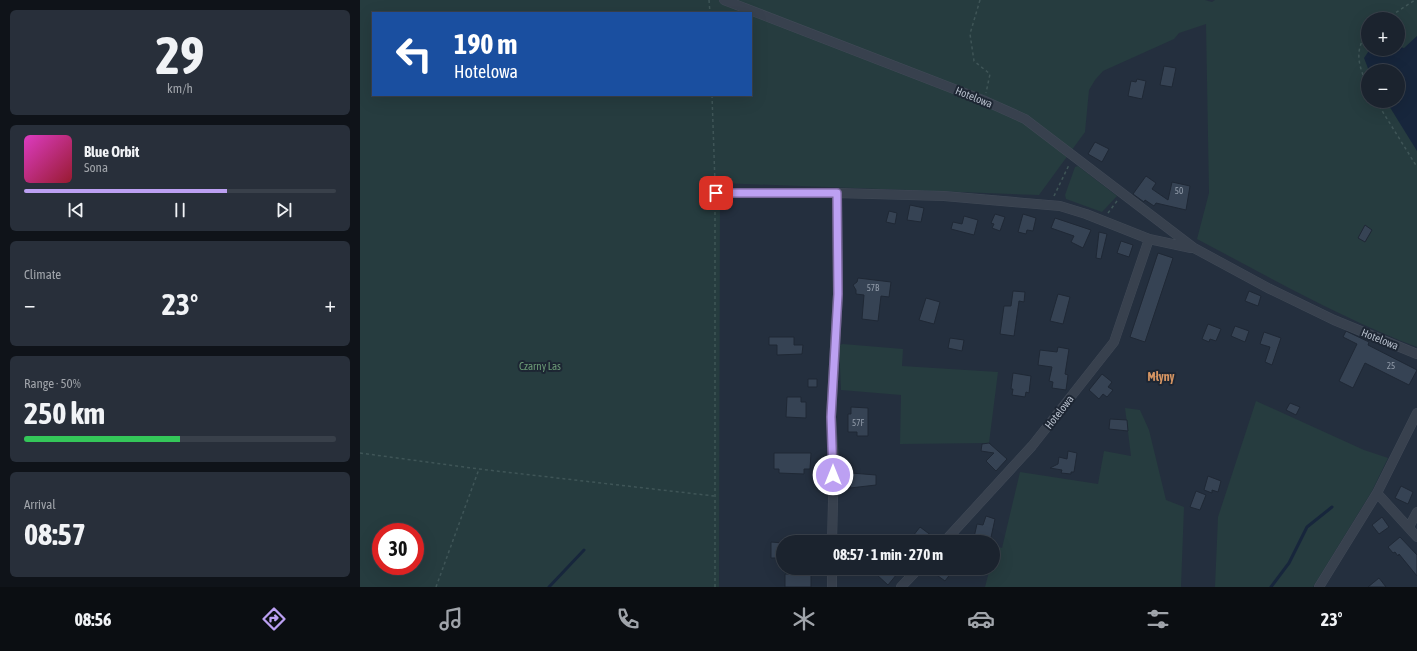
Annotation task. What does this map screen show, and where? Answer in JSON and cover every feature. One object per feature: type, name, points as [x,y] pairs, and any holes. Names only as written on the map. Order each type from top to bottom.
[{"type":"street","name":"Hotelowa","points":[[724,0],[985,101],[1025,119],[1194,248],[1270,289],[1334,320],[1417,354]]},
{"type":"street","name":"Hotelowa","points":[[716,193],[837,193],[944,196],[1050,205],[1071,209],[1149,239],[1194,248]]},
{"type":"street","points":[[832,535],[834,461],[831,417],[838,294],[837,193]]},
{"type":"street","name":"Hotelowa","points":[[950,535],[1032,446],[1114,342],[1149,239]]},
{"type":"street","points":[[1319,587],[1377,493],[1417,413]]},
{"type":"street","points":[[1377,493],[1417,537]]},
{"type":"street","points":[[1409,527],[1417,512]]},
{"type":"street","points":[[832,575],[832,587]]},
{"type":"street","points":[[901,587],[912,575]]},
{"type":"path","points":[[709,0],[710,12]]},
{"type":"path","points":[[980,0],[970,34],[974,60],[990,74],[985,101]]},
{"type":"path","points":[[1397,12],[1415,0]]},
{"type":"path","points":[[1361,44],[1358,60],[1361,68]]},
{"type":"path","points":[[712,96],[716,193],[714,496],[715,587]]},
{"type":"path","points":[[1380,108],[1417,167]]},
{"type":"path","points":[[1050,205],[1074,157]]},
{"type":"path","points":[[1102,221],[1123,194]]},
{"type":"path","points":[[360,453],[479,469],[714,496]]},
{"type":"path","points":[[436,587],[479,469]]},
{"type":"green space","name":"Czarny Las","points":[[360,0],[1205,0],[1212,2],[1215,0],[1417,0],[1417,347],[1389,336],[1333,310],[1197,239],[1209,193],[1206,24],[1179,33],[1174,39],[1103,71],[1089,90],[1085,132],[1039,195],[720,183],[719,587],[360,587]]},
{"type":"green space","points":[[1078,166],[1117,196],[1102,212],[1066,199],[1065,195],[1075,167]]},
{"type":"green space","points":[[843,344],[903,349],[902,366],[998,372],[989,443],[900,444],[901,395],[841,390],[839,345]]},
{"type":"green space","points":[[1256,401],[1364,450],[1388,458],[1372,491],[1313,587],[1215,587],[1218,517]]},
{"type":"green space","points":[[1125,408],[1140,410],[1149,430],[1166,500],[1184,507],[1181,587],[985,587],[988,575],[1000,575],[1000,547],[1002,548],[1020,472],[1098,484],[1104,451],[1131,456]]},
{"type":"water","points":[[1417,36],[1417,151],[1390,108],[1405,108],[1405,64],[1366,64],[1364,58],[1365,56],[1405,56],[1405,47]]},
{"type":"building","points":[[1164,66],[1176,68],[1172,87],[1160,85]]},
{"type":"building","points":[[1137,79],[1146,81],[1142,99],[1128,96],[1131,81],[1136,82]]},
{"type":"building","points":[[1095,142],[1109,149],[1102,162],[1088,154]]},
{"type":"building","points":[[1146,176],[1156,183],[1152,189],[1168,200],[1172,182],[1190,186],[1186,210],[1156,203],[1154,206],[1145,200],[1144,202],[1133,194]]},
{"type":"building","points":[[910,205],[924,208],[921,222],[907,220]]},
{"type":"building","points":[[889,211],[897,213],[895,224],[886,222]]},
{"type":"building","points":[[995,214],[1005,217],[1000,231],[992,228],[994,224],[991,223]]},
{"type":"building","points":[[1023,214],[1036,218],[1033,231],[1027,230],[1026,234],[1018,232]]},
{"type":"building","points":[[964,216],[978,220],[974,235],[951,229],[953,222],[962,224]]},
{"type":"building","points":[[1055,218],[1091,230],[1083,248],[1071,242],[1074,236],[1051,228]]},
{"type":"building","points":[[1365,225],[1372,230],[1365,242],[1358,238]]},
{"type":"building","points":[[1099,232],[1107,234],[1101,259],[1096,258]]},
{"type":"building","points":[[1121,241],[1133,245],[1129,257],[1117,253]]},
{"type":"building","points":[[1158,253],[1173,258],[1145,342],[1130,337]]},
{"type":"building","points":[[858,278],[891,282],[889,297],[881,296],[878,321],[862,319],[864,295],[856,294],[856,290],[853,285],[857,282]]},
{"type":"building","points":[[1013,291],[1025,292],[1024,302],[1019,301],[1014,336],[1000,334],[1004,306],[1011,306]]},
{"type":"building","points":[[1249,291],[1261,296],[1258,306],[1245,301]]},
{"type":"building","points":[[1058,294],[1070,297],[1063,324],[1050,321]]},
{"type":"building","points":[[926,298],[940,302],[934,324],[919,320]]},
{"type":"building","points":[[1208,324],[1221,329],[1216,341],[1210,339],[1209,342],[1202,339]]},
{"type":"building","points":[[1235,326],[1249,331],[1245,342],[1231,336]]},
{"type":"building","points":[[1346,331],[1369,342],[1368,345],[1417,370],[1409,385],[1365,363],[1353,388],[1339,381],[1357,344],[1343,337]]},
{"type":"building","points":[[1264,332],[1281,338],[1272,365],[1265,362],[1270,347],[1260,344]]},
{"type":"building","points":[[769,337],[794,337],[794,345],[803,345],[802,354],[777,355],[777,345],[769,345]]},
{"type":"building","points":[[950,338],[964,340],[962,351],[948,348]]},
{"type":"building","points":[[1058,347],[1069,349],[1065,374],[1068,375],[1066,390],[1052,388],[1053,382],[1049,381],[1052,367],[1038,365],[1040,350],[1057,352]]},
{"type":"building","points":[[1013,373],[1031,376],[1029,393],[1026,392],[1025,397],[1012,395],[1013,389],[1011,389]]},
{"type":"building","points":[[1102,374],[1112,382],[1108,387],[1113,390],[1107,397],[1103,394],[1099,399],[1089,390]]},
{"type":"building","points":[[808,379],[817,379],[817,387],[808,387]]},
{"type":"building","points":[[787,397],[801,397],[801,402],[806,402],[806,418],[786,417]]},
{"type":"building","points":[[1290,403],[1300,407],[1296,415],[1286,410]]},
{"type":"building","points":[[851,407],[868,408],[868,436],[857,436],[857,432],[848,432],[848,414],[851,414]]},
{"type":"building","points":[[1110,419],[1127,420],[1128,431],[1109,429]]},
{"type":"building","points":[[989,443],[1007,459],[996,471],[986,461],[994,453],[981,451],[982,444]]},
{"type":"building","points":[[1068,451],[1077,453],[1074,472],[1071,472],[1071,474],[1061,473],[1062,470],[1050,468],[1058,464],[1059,457],[1067,459]]},
{"type":"building","points":[[774,453],[811,453],[810,469],[804,469],[804,474],[779,473],[779,469],[774,469]]},
{"type":"building","points":[[851,473],[876,475],[876,485],[850,488],[851,483],[847,480],[851,478]]},
{"type":"building","points":[[1208,476],[1221,481],[1218,492],[1212,490],[1212,493],[1204,490]]},
{"type":"building","points":[[1401,486],[1413,492],[1408,504],[1395,498]]},
{"type":"building","points":[[1196,491],[1206,495],[1200,510],[1190,507]]},
{"type":"building","points":[[986,516],[995,519],[992,535],[975,535],[977,524],[983,525]]},
{"type":"building","points":[[1382,517],[1389,527],[1379,534],[1372,525]]},
{"type":"building","points":[[920,527],[931,535],[914,535]]},
{"type":"building","points":[[1400,537],[1417,555],[1417,576],[1399,554],[1398,556],[1395,552],[1393,553],[1388,547]]},
{"type":"building","points":[[771,542],[776,542],[776,558],[771,558]]},
{"type":"building","points":[[785,575],[811,575],[811,587],[785,587]]},
{"type":"building","points":[[877,575],[896,575],[888,585]]},
{"type":"building","points":[[937,575],[950,575],[945,581]]},
{"type":"building","points":[[1379,578],[1386,587],[1368,587]]},
{"type":"waterway","points":[[1271,587],[1289,563],[1307,527],[1332,507]]},
{"type":"waterway","points":[[549,587],[584,550]]},
{"type":"district","name":"Młyny","points":[[1161,377]]},
{"type":"route","points":[[716,193],[837,193],[838,294],[836,352],[831,417],[834,461],[833,475]]}]
